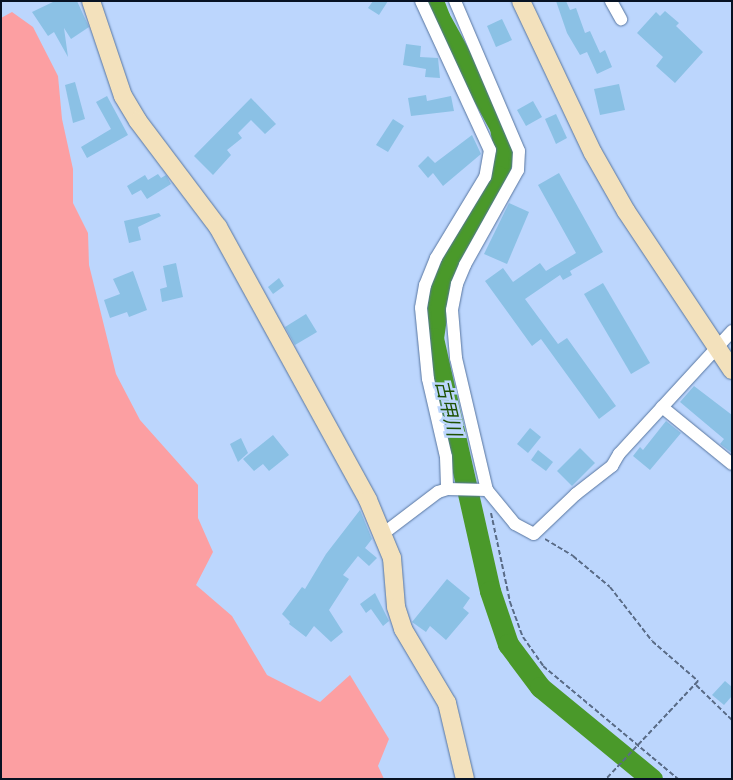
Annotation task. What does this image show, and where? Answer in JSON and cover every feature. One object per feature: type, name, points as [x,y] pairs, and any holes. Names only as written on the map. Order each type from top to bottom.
[{"type":"street","points":[[90,1],[123,96],[138,121],[218,226],[384,532],[392,558],[396,607],[403,629],[447,703],[465,779]]},
{"type":"street","points":[[421,1],[490,150],[485,177],[436,258],[425,285],[421,308],[428,379],[452,490]]},
{"type":"street","points":[[455,1],[519,151],[518,170],[465,266],[457,284],[452,310],[456,358],[487,494],[528,534],[537,531],[576,494],[612,466],[619,454],[716,346],[732,331]]},
{"type":"street","points":[[521,1],[593,153],[626,211],[732,370]]},
{"type":"street","points":[[611,1],[621,19]]},
{"type":"street","points":[[662,407],[732,464]]},
{"type":"street","points":[[384,532],[452,490],[487,494]]},
{"type":"path","points":[[487,494],[492,529],[510,602],[523,637],[542,666],[678,779]]},
{"type":"path","points":[[537,531],[587,566],[610,587],[652,641],[696,678],[695,684],[606,779]]},
{"type":"path","points":[[695,684],[732,720]]},
{"type":"shaded area","points":[[12,12],[33,27],[58,76],[62,119],[73,169],[73,203],[88,233],[89,265],[116,374],[140,420],[198,485],[198,518],[213,552],[196,585],[232,616],[267,675],[320,702],[350,675],[389,739],[378,766],[384,779],[1,779],[1,18]]},
{"type":"building","points":[[55,1],[77,1],[89,27],[71,39],[64,28],[68,57],[54,32],[48,36],[32,12]]},
{"type":"building","points":[[373,1],[388,1],[379,15],[368,8]]},
{"type":"building","points":[[556,1],[566,1],[570,10],[576,8],[585,33],[590,31],[600,53],[605,50],[612,67],[597,74],[587,52],[580,55],[567,33]]},
{"type":"building","points":[[665,11],[679,23],[676,26],[703,52],[675,83],[656,66],[663,57],[637,33],[656,12],[660,16]]},
{"type":"building","points":[[502,19],[512,40],[496,47],[487,26]]},
{"type":"building","points":[[406,44],[421,46],[420,57],[438,58],[440,78],[425,77],[426,69],[403,65]]},
{"type":"building","points":[[75,82],[85,119],[73,123],[65,85]]},
{"type":"building","points":[[619,84],[625,110],[600,115],[594,89]]},
{"type":"building","points":[[426,95],[427,101],[451,96],[454,111],[411,116],[408,98]]},
{"type":"building","points":[[107,96],[128,135],[87,158],[81,147],[111,129],[96,102]]},
{"type":"building","points":[[251,98],[276,124],[265,134],[251,120],[238,133],[242,138],[227,150],[231,155],[213,175],[194,156]]},
{"type":"building","points":[[533,101],[542,117],[526,126],[517,110]]},
{"type":"building","points":[[556,114],[567,138],[556,144],[545,119]]},
{"type":"building","points":[[393,119],[404,126],[388,152],[376,145]]},
{"type":"building","points":[[472,135],[481,154],[443,186],[433,173],[428,178],[418,166],[428,156],[435,163]]},
{"type":"building","points":[[559,173],[603,252],[570,271],[572,275],[563,280],[560,275],[525,299],[558,344],[567,338],[616,406],[599,419],[541,339],[532,346],[485,281],[503,268],[513,282],[540,263],[546,271],[576,253],[538,185]]},
{"type":"building","points":[[158,174],[161,178],[166,175],[171,184],[147,199],[141,190],[132,195],[127,186],[145,175],[148,180]]},
{"type":"building","points":[[509,203],[529,212],[507,264],[484,254]]},
{"type":"building","points":[[159,213],[161,216],[138,227],[141,240],[129,243],[124,221]]},
{"type":"building","points":[[176,263],[183,297],[162,302],[160,289],[167,287],[163,266]]},
{"type":"building","points":[[133,271],[147,310],[129,317],[127,312],[110,318],[104,300],[120,294],[113,279]]},
{"type":"building","points":[[279,278],[284,286],[273,294],[268,287]]},
{"type":"building","points":[[603,283],[650,363],[631,374],[584,294]]},
{"type":"building","points":[[306,314],[317,332],[295,345],[285,327]]},
{"type":"building","points":[[694,386],[732,415],[732,453],[720,444],[724,439],[680,402]]},
{"type":"building","points":[[666,421],[681,433],[650,470],[633,456],[640,447],[643,450]]},
{"type":"building","points":[[530,428],[541,437],[528,453],[517,444]]},
{"type":"building","points":[[273,435],[289,455],[269,471],[263,464],[254,471],[243,459]]},
{"type":"building","points":[[241,438],[248,453],[238,462],[230,444]]},
{"type":"building","points":[[580,448],[595,463],[572,486],[557,471]]},
{"type":"building","points":[[538,450],[553,462],[546,471],[531,460]]},
{"type":"building","points":[[360,510],[372,539],[365,548],[377,558],[369,566],[358,556],[343,575],[349,579],[329,610],[343,632],[331,642],[314,626],[306,637],[289,624],[290,622],[282,614],[302,587],[305,589],[326,554]]},
{"type":"building","points":[[447,579],[470,598],[463,608],[469,613],[446,640],[430,626],[426,632],[412,622]]},
{"type":"building","points":[[375,593],[389,621],[383,626],[371,609],[366,613],[360,604]]},
{"type":"building","points":[[725,681],[732,687],[732,696],[724,705],[712,695]]},
{"type":"waterway","name":"古甲川","points":[[433,1],[439,17],[500,127],[504,153],[498,176],[442,275],[433,338],[490,591],[508,644],[540,687],[652,779]]}]
